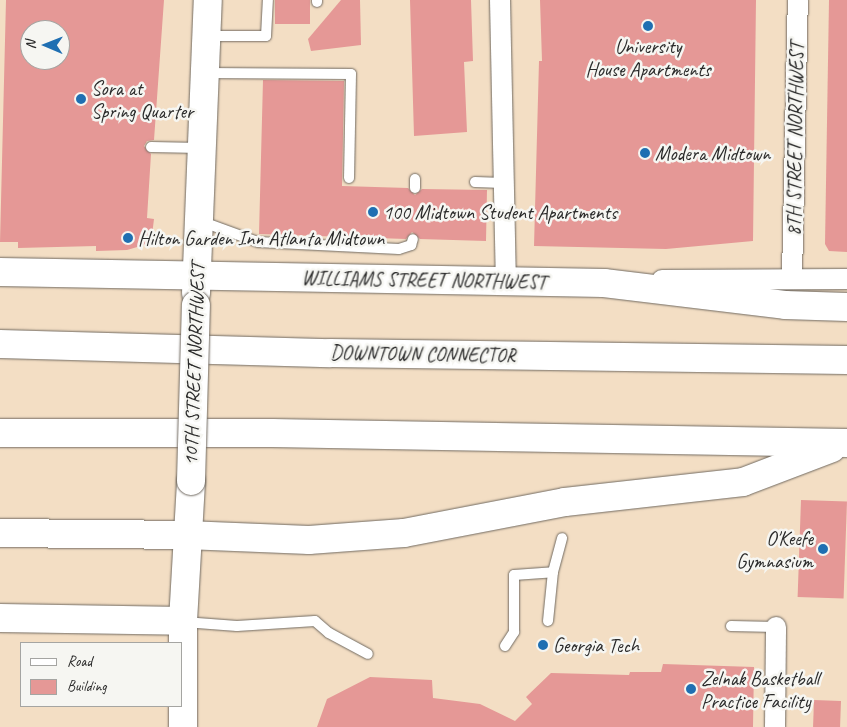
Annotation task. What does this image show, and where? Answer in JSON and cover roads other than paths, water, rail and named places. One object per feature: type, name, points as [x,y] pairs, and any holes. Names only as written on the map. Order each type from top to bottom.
[{"type":"main road","name":"10TH STREET NORTHWEST","points":[[183,727],[183,622],[186,535],[191,481],[208,0]]},
{"type":"main road","name":"WILLIAMS STREET NORTHWEST","points":[[0,272],[604,283]]},
{"type":"main road","points":[[604,283],[785,305],[847,307]]},
{"type":"main road","name":"DOWNTOWN CONNECTOR","points":[[0,344],[330,353],[847,360]]},
{"type":"main road","points":[[0,433],[262,433],[845,443]]},
{"type":"main road","points":[[0,533],[186,535],[309,540],[404,533],[565,502],[743,482],[845,443]]},
{"type":"main road","points":[[0,618],[183,622]]},
{"type":"street","points":[[500,0],[506,281]]},
{"type":"street","name":"8TH STREET NORTHWEST","points":[[792,278],[798,0]]},
{"type":"street","name":"WILLIAMS STREET NORTHWEST","points":[[604,283],[792,278],[847,279]]},
{"type":"street","points":[[775,727],[776,627]]},
{"type":"lane","points":[[207,36],[266,36],[268,0]]},
{"type":"lane","points":[[205,73],[351,74],[349,178]]},
{"type":"lane","points":[[151,147],[202,148]]},
{"type":"lane","points":[[475,182],[503,183]]},
{"type":"lane","points":[[199,220],[258,242],[399,249],[411,245],[414,239]]},
{"type":"lane","points":[[548,621],[553,572],[562,538]]},
{"type":"lane","points":[[505,646],[514,632],[514,575],[553,572]]},
{"type":"lane","points":[[183,622],[237,626],[315,621],[329,633],[368,654]]},
{"type":"lane","points":[[732,626],[776,627]]},
{"type":"place","name":"University House Apartments","points":[[648,26]]},
{"type":"place","name":"Sora at Spring Quarter","points":[[81,99]]},
{"type":"place","name":"Modera Midtown","points":[[645,153]]},
{"type":"place","name":"100 Midtown Student Apartments","points":[[373,212]]},
{"type":"place","name":"Hilton Garden Inn Atlanta Midtown","points":[[128,238]]},
{"type":"place","name":"O'Keefe Gymnasium","points":[[823,549]]},
{"type":"place","name":"Georgia Tech","points":[[543,645]]},
{"type":"place","name":"Zelnak Basketball Practice Facility","points":[[691,689]]}]
